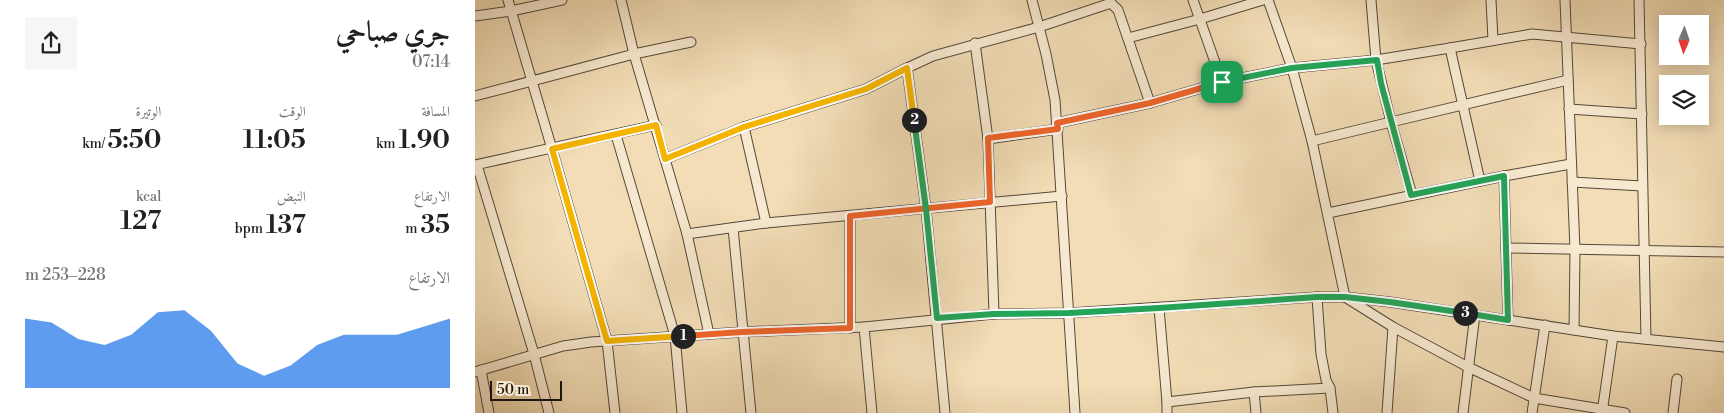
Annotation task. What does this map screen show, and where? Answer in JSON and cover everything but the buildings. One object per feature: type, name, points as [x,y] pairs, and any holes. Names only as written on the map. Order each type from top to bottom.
[{"type":"street","points":[[508,0],[607,341],[615,413]]},
{"type":"street","points":[[475,16],[511,11],[561,0]]},
{"type":"street","points":[[621,0],[634,54],[687,234],[709,334]]},
{"type":"street","points":[[1032,0],[1051,76],[1058,126],[1075,413]]},
{"type":"street","points":[[1193,0],[1222,82]]},
{"type":"street","points":[[1128,38],[1263,0]]},
{"type":"street","points":[[1268,0],[1292,68],[1312,141],[1345,297],[1393,327],[1468,367],[1534,398],[1603,412],[1625,413]]},
{"type":"street","points":[[1371,0],[1381,83],[1411,195]]},
{"type":"street","points":[[1491,0],[1493,40]]},
{"type":"street","points":[[1565,0],[1575,250],[1573,330]]},
{"type":"street","points":[[1639,0],[1646,339]]},
{"type":"street","points":[[665,159],[744,127],[866,89],[933,56],[1039,27],[1111,3],[1118,10],[1150,103]]},
{"type":"street","points":[[988,138],[1058,126],[1150,103],[1222,82],[1292,68],[1377,60],[1531,34],[1641,44]]},
{"type":"street","points":[[475,96],[634,54],[691,42]]},
{"type":"street","points":[[975,44],[988,138],[994,314]]},
{"type":"street","points":[[1450,48],[1480,181]]},
{"type":"street","points":[[907,68],[926,209],[945,413]]},
{"type":"street","points":[[1312,141],[1568,80]]},
{"type":"street","points":[[1569,109],[1642,114]]},
{"type":"street","points":[[549,413],[534,354],[476,165],[656,125]]},
{"type":"street","points":[[744,127],[766,223]]},
{"type":"street","points":[[616,135],[675,336],[682,413]]},
{"type":"street","points":[[1328,212],[1571,164]]},
{"type":"street","points":[[1504,176],[1508,320]]},
{"type":"street","points":[[1572,182],[1643,186]]},
{"type":"street","points":[[687,234],[766,223],[1062,196]]},
{"type":"street","points":[[850,216],[850,328]]},
{"type":"street","points":[[733,228],[751,413]]},
{"type":"street","points":[[1506,248],[1724,252]]},
{"type":"street","points":[[1317,297],[1323,369],[1330,388],[1333,413]]},
{"type":"street","points":[[489,413],[478,371],[534,354],[578,344],[742,332],[850,328],[937,318],[994,314],[1069,313],[1317,297],[1345,297],[1475,314],[1613,336],[1724,347]]},
{"type":"street","points":[[1159,308],[1167,413]]},
{"type":"street","points":[[1463,413],[1475,314]]},
{"type":"street","points":[[1531,413],[1545,325]]},
{"type":"street","points":[[864,326],[872,413]]},
{"type":"street","points":[[1387,413],[1393,327]]},
{"type":"street","points":[[1603,412],[1613,336]]},
{"type":"street","points":[[1673,413],[1677,379]]},
{"type":"street","points":[[1167,402],[1254,392],[1330,388]]},
{"type":"street","points":[[1254,392],[1256,413]]},
{"type":"route","points":[[1222,82],[1150,103],[1057,123],[1058,129],[988,138],[990,202],[926,209],[850,216],[850,328],[742,332],[607,341],[552,149],[656,125],[665,159],[744,127],[866,89],[907,68],[926,209],[937,318],[994,314],[1114,311],[1317,297],[1345,297],[1508,320],[1504,176],[1411,195],[1381,83],[1377,60],[1292,68],[1222,82]]}]
